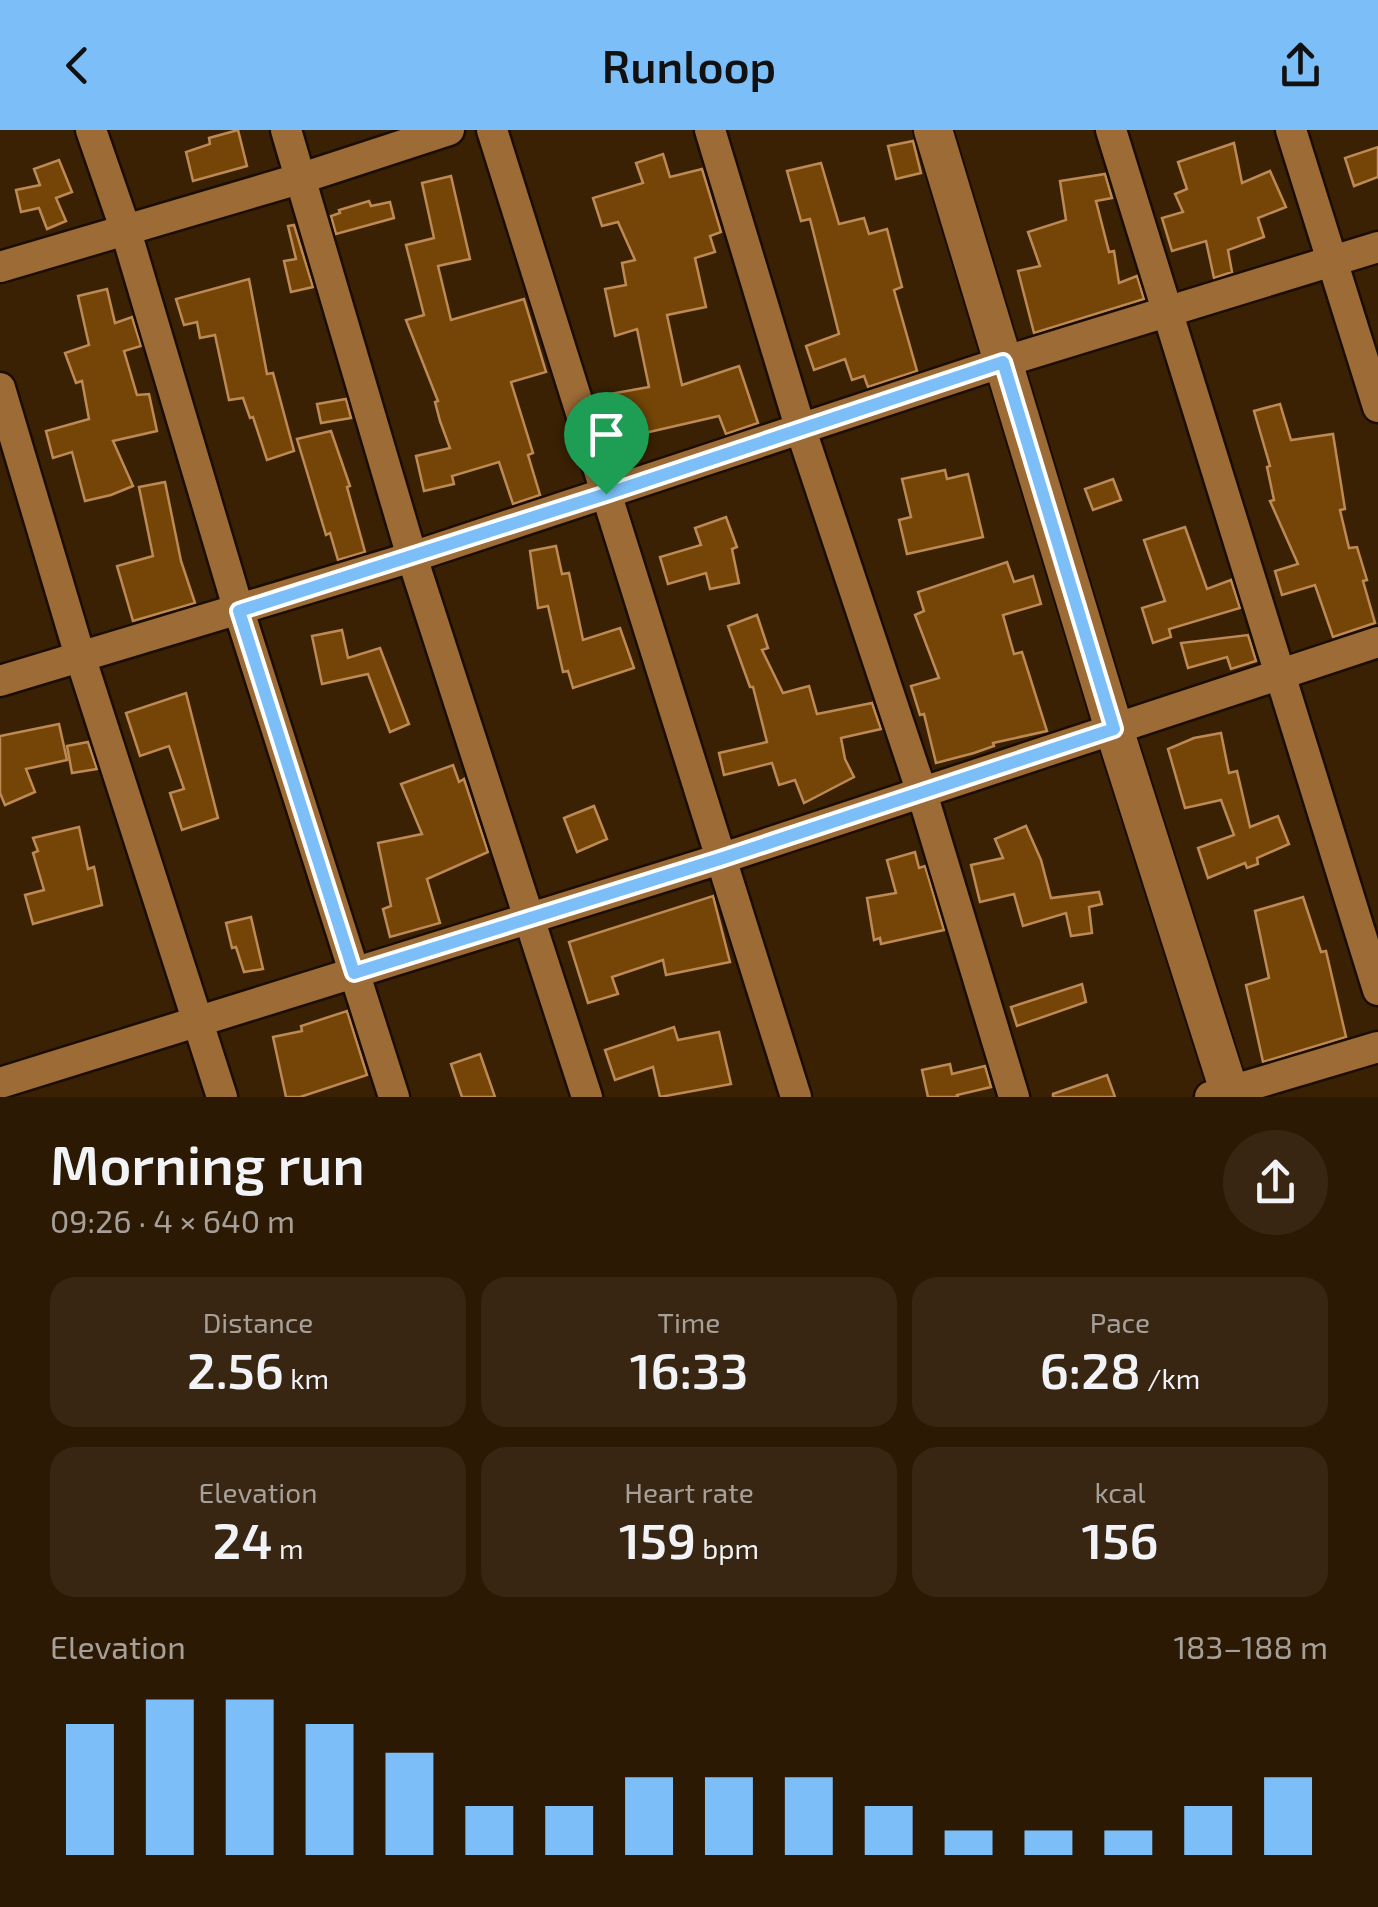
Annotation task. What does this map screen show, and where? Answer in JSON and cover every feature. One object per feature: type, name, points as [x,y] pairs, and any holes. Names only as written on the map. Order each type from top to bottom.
[{"type":"street","points":[[91,130],[125,228],[239,611],[394,1097]]},
{"type":"street","points":[[286,130],[412,557],[587,1097]]},
{"type":"street","points":[[0,267],[450,130]]},
{"type":"street","points":[[492,130],[796,1097]]},
{"type":"street","points":[[710,130],[800,428],[922,793],[1014,1097]]},
{"type":"street","points":[[932,130],[1224,1095],[1378,1047]]},
{"type":"street","points":[[1110,130],[1378,990]]},
{"type":"street","points":[[1291,130],[1378,408]]},
{"type":"street","points":[[0,680],[412,557],[1003,362],[1378,247]]},
{"type":"street","points":[[0,388],[80,656],[222,1097]]},
{"type":"street","points":[[0,1083],[720,859],[1378,642]]},
{"type":"building","points":[[238,130],[247,166],[193,181],[186,152],[210,144],[209,138]]},
{"type":"building","points":[[913,141],[921,173],[896,179],[888,146]]},
{"type":"building","points":[[1234,143],[1242,183],[1270,171],[1286,207],[1258,218],[1264,237],[1228,250],[1232,272],[1214,278],[1206,241],[1172,251],[1162,218],[1183,212],[1175,194],[1187,189],[1178,162]]},
{"type":"building","points":[[1378,147],[1378,177],[1354,186],[1345,158]]},
{"type":"building","points":[[663,154],[670,177],[702,169],[721,232],[710,236],[715,252],[695,258],[706,307],[667,315],[682,385],[739,366],[758,423],[726,434],[719,416],[623,438],[620,424],[616,425],[610,394],[649,387],[637,329],[615,336],[605,289],[626,285],[622,263],[635,260],[618,222],[602,226],[593,198],[643,183],[636,163]]},
{"type":"building","points":[[59,160],[72,192],[56,198],[66,221],[47,229],[39,208],[21,212],[16,190],[40,185],[34,169]]},
{"type":"building","points":[[821,163],[839,224],[864,218],[869,234],[887,229],[902,287],[894,290],[917,371],[868,387],[864,376],[852,380],[845,359],[814,370],[806,346],[839,334],[810,219],[801,221],[787,171]]},
{"type":"building","points":[[1105,174],[1112,198],[1096,201],[1109,252],[1114,251],[1119,283],[1137,276],[1144,299],[1034,333],[1018,271],[1040,266],[1028,232],[1066,220],[1060,181]]},
{"type":"building","points":[[451,176],[470,259],[438,266],[451,320],[524,299],[546,372],[511,382],[533,453],[528,455],[540,495],[513,504],[499,462],[452,476],[454,484],[424,491],[416,456],[450,448],[435,402],[438,401],[406,320],[424,315],[406,245],[434,238],[422,183]]},
{"type":"building","points":[[369,201],[371,206],[390,202],[394,218],[336,234],[331,216]]},
{"type":"building","points":[[294,225],[313,287],[291,292],[284,261],[296,259],[288,226]]},
{"type":"building","points":[[249,279],[267,374],[273,373],[294,451],[267,460],[243,398],[229,400],[215,335],[200,338],[197,322],[184,325],[176,299]]},
{"type":"building","points":[[107,289],[115,323],[132,317],[141,346],[124,351],[137,395],[149,394],[157,431],[113,441],[133,486],[85,501],[72,452],[53,458],[46,431],[89,419],[82,381],[76,383],[65,353],[89,345],[78,296]]},
{"type":"building","points":[[346,399],[351,418],[321,423],[317,404]]},
{"type":"building","points":[[1280,404],[1291,440],[1333,434],[1345,509],[1340,510],[1349,548],[1357,547],[1367,580],[1363,581],[1375,623],[1333,637],[1315,585],[1282,595],[1275,571],[1298,564],[1270,501],[1274,500],[1267,467],[1270,466],[1254,411]]},
{"type":"building","points":[[331,431],[350,486],[347,487],[365,552],[338,560],[330,533],[326,535],[297,439]]},
{"type":"building","points":[[945,470],[947,479],[968,474],[983,537],[907,554],[899,520],[911,517],[902,479]]},
{"type":"building","points":[[1113,479],[1121,500],[1093,510],[1085,489]]},
{"type":"building","points":[[165,482],[181,561],[195,603],[133,621],[117,566],[153,556],[139,487]]},
{"type":"building","points":[[726,517],[737,547],[732,549],[739,583],[710,589],[706,573],[668,584],[660,557],[701,545],[695,528]]},
{"type":"building","points":[[1185,527],[1207,589],[1231,580],[1240,608],[1169,629],[1171,637],[1153,643],[1142,608],[1165,601],[1144,540]]},
{"type":"building","points":[[556,546],[562,574],[569,573],[583,640],[620,628],[634,668],[573,688],[568,671],[563,672],[548,606],[538,608],[530,551]]},
{"type":"building","points":[[1007,562],[1014,582],[1033,576],[1041,604],[1003,615],[1014,654],[1022,652],[1047,731],[993,743],[994,746],[936,763],[924,714],[920,715],[911,686],[939,678],[915,615],[924,611],[918,592]]},
{"type":"building","points":[[757,615],[768,648],[762,650],[783,693],[809,686],[817,714],[872,703],[881,729],[841,738],[854,777],[804,803],[795,780],[779,785],[772,763],[724,775],[719,753],[767,742],[753,687],[728,626]]},
{"type":"building","points":[[342,630],[348,658],[380,648],[409,724],[390,732],[368,674],[322,684],[312,636]]},
{"type":"building","points":[[1248,635],[1256,661],[1231,669],[1227,657],[1188,668],[1181,643]]},
{"type":"building","points":[[186,693],[218,818],[182,830],[170,793],[184,789],[169,746],[140,756],[126,713]]},
{"type":"building","points":[[59,724],[67,760],[26,769],[35,792],[5,805],[0,793],[0,736]]},
{"type":"building","points":[[1221,733],[1229,773],[1237,771],[1250,827],[1278,816],[1289,844],[1257,858],[1258,864],[1247,868],[1245,863],[1208,878],[1198,848],[1234,835],[1221,800],[1185,808],[1168,749],[1194,738]]},
{"type":"building","points":[[88,742],[97,769],[72,773],[67,746]]},
{"type":"building","points":[[453,765],[459,782],[464,779],[488,852],[427,879],[440,923],[390,937],[383,909],[391,906],[378,843],[422,834],[401,784]]},
{"type":"building","points":[[594,806],[607,839],[577,852],[564,818]]},
{"type":"building","points":[[1026,826],[1041,860],[1051,898],[1099,892],[1102,904],[1089,907],[1092,933],[1071,936],[1066,913],[1023,926],[1014,894],[980,902],[971,865],[1003,858],[995,839]]},
{"type":"building","points":[[79,827],[88,869],[94,867],[102,905],[33,924],[25,895],[44,890],[33,853],[38,851],[33,838]]},
{"type":"building","points":[[915,852],[919,868],[925,866],[944,930],[881,944],[880,938],[874,940],[867,898],[896,893],[887,860]]},
{"type":"building","points":[[713,896],[730,962],[666,975],[663,960],[612,977],[618,994],[588,1003],[569,942]]},
{"type":"building","points":[[1303,897],[1321,952],[1326,951],[1346,1037],[1263,1062],[1246,985],[1269,978],[1255,911]]},
{"type":"building","points":[[251,917],[263,969],[244,972],[226,923]]},
{"type":"building","points":[[1082,984],[1086,1002],[1017,1026],[1011,1007]]},
{"type":"building","points":[[347,1011],[367,1075],[300,1097],[286,1097],[273,1037],[302,1031],[301,1026]]},
{"type":"building","points":[[674,1027],[678,1040],[719,1032],[731,1084],[660,1097],[653,1067],[615,1080],[605,1050]]},
{"type":"building","points":[[480,1054],[495,1097],[462,1097],[451,1064]]},
{"type":"building","points":[[950,1064],[952,1074],[985,1066],[991,1087],[958,1097],[928,1097],[922,1070]]},
{"type":"building","points":[[1107,1075],[1115,1097],[1053,1097],[1053,1094]]},
{"type":"route","points":[[1003,362],[1114,729],[720,859],[354,973],[239,611],[606,494],[1003,362]]}]
